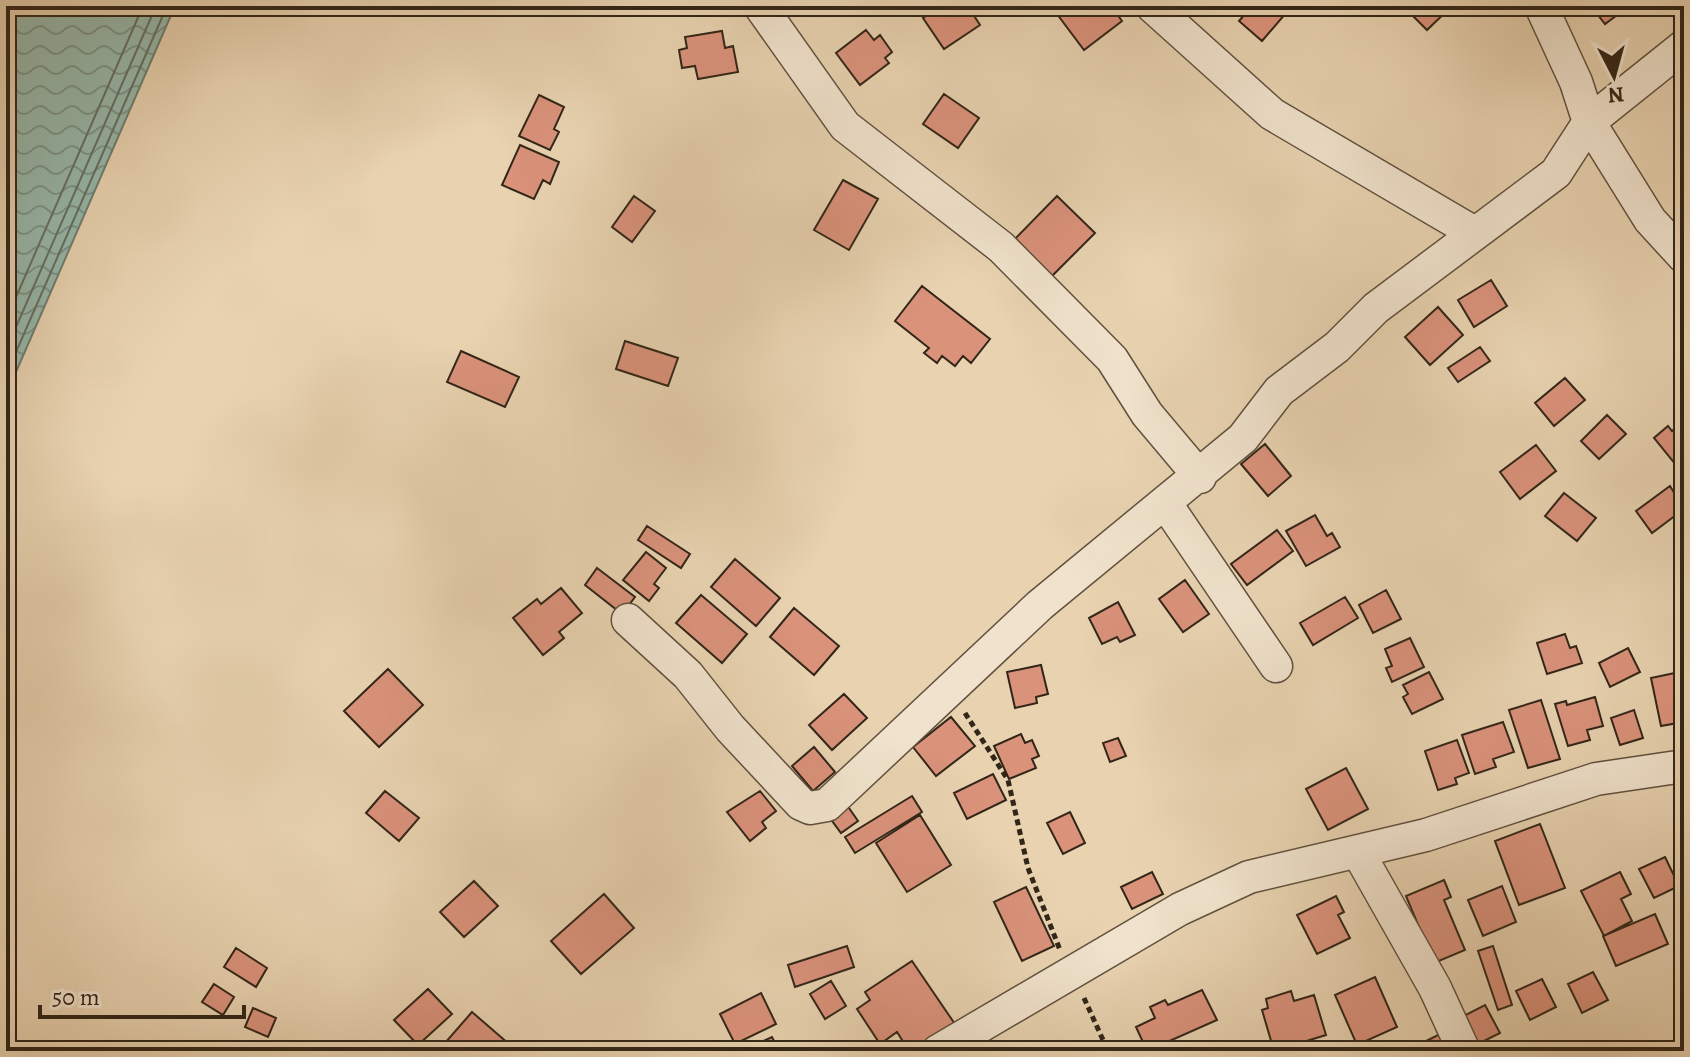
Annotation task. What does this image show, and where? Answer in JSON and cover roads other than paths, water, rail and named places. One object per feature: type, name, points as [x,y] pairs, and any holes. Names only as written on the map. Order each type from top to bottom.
[{"type":"street","points":[[760,6],[845,126],[1001,247],[1112,359],[1147,414],[1200,477]]},
{"type":"street","points":[[1152,6],[1272,114],[1473,232]]},
{"type":"street","points":[[1541,6],[1576,82],[1589,122],[1650,220],[1684,257]]},
{"type":"street","points":[[628,620],[688,675],[730,728],[801,804],[810,808],[827,805],[1040,605],[1200,477],[1243,438],[1279,391],[1337,347],[1376,308],[1473,232],[1556,173],[1589,122],[1684,46]]},
{"type":"street","points":[[1166,504],[1276,666]]},
{"type":"street","points":[[938,1051],[1215,891],[1284,867],[1438,832],[1596,779],[1684,766]]},
{"type":"street","points":[[1358,852],[1435,988],[1464,1051]]},
{"type":"water","points":[[6,6],[175,6],[6,395]]}]
